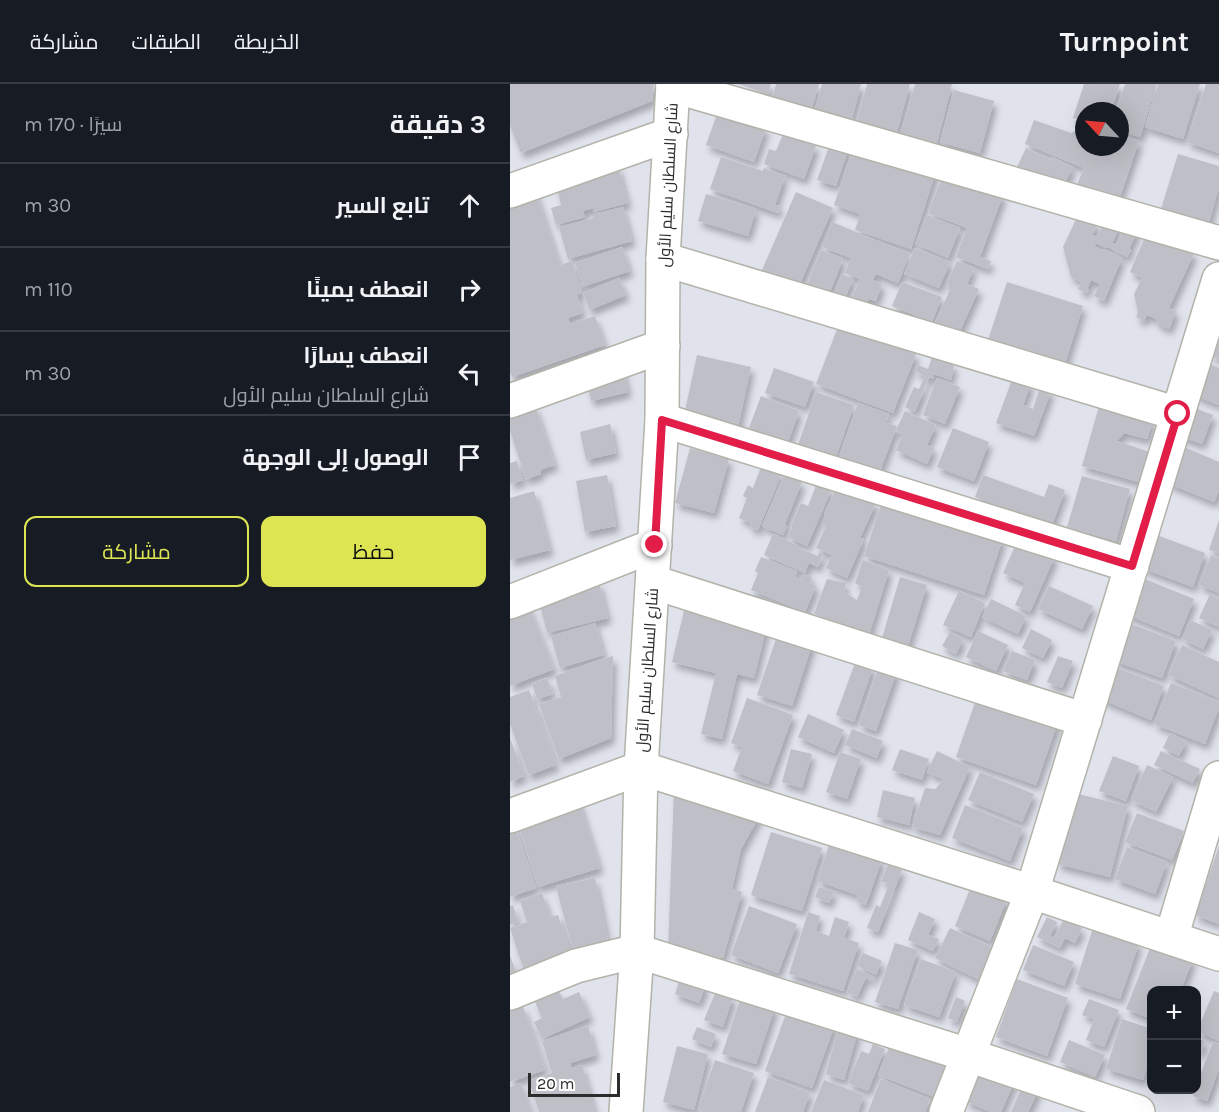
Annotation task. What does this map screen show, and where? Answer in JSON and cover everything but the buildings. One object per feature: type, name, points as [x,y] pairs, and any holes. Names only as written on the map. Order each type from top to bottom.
[{"type":"street","name":"شارع السلطان سليم الأول","points":[[632,1110],[641,768],[662,420],[663,260],[673,85]]},
{"type":"street","points":[[673,85],[1219,243]]},
{"type":"street","points":[[510,191],[671,134]]},
{"type":"street","points":[[663,260],[1178,414]]},
{"type":"street","points":[[946,1112],[1032,892],[1219,279]]},
{"type":"street","points":[[510,401],[663,346]]},
{"type":"street","points":[[662,420],[1132,566]]},
{"type":"street","points":[[510,602],[655,545]]},
{"type":"street","points":[[653,582],[1085,720]]},
{"type":"street","points":[[510,816],[641,768],[1219,954]]},
{"type":"street","points":[[1171,938],[1219,778]]},
{"type":"street","points":[[510,993],[576,966],[637,951],[968,1054],[1138,1112]]},
{"type":"route","points":[[655,545],[662,420],[1132,566],[1178,414]]}]
